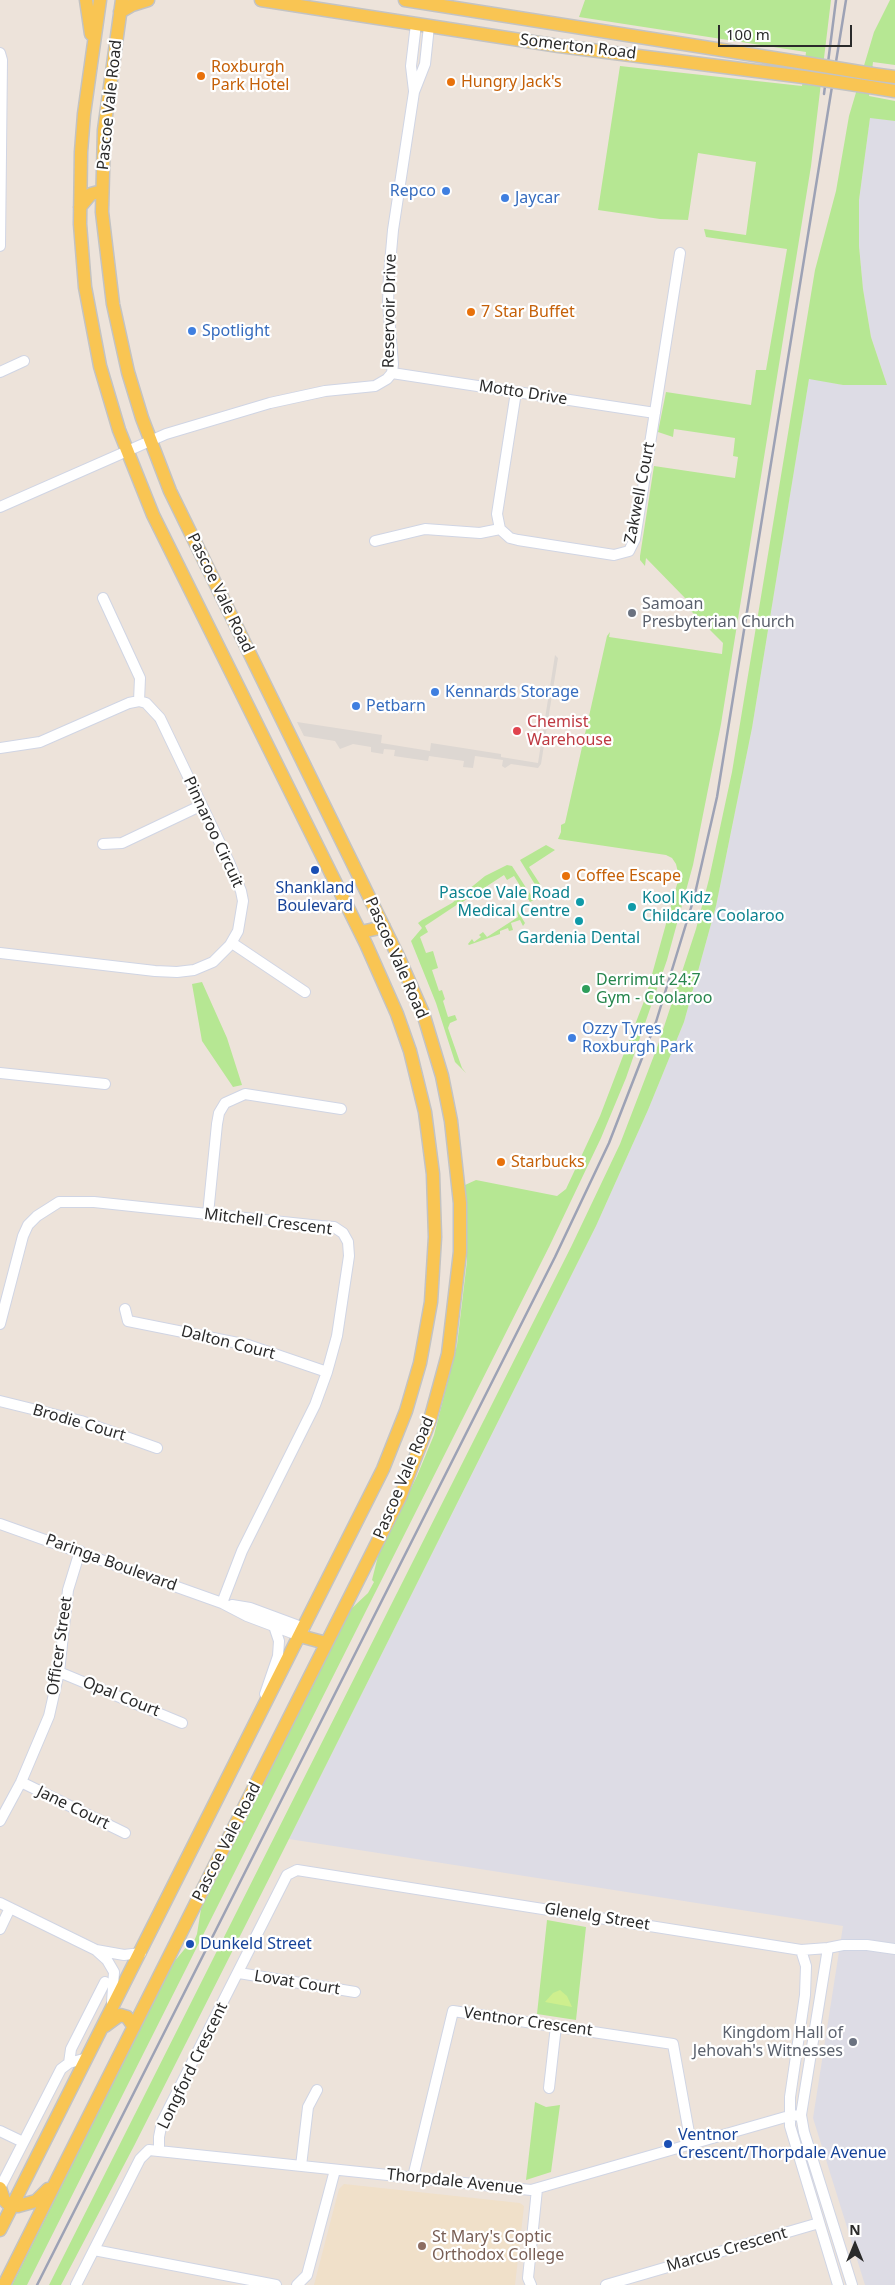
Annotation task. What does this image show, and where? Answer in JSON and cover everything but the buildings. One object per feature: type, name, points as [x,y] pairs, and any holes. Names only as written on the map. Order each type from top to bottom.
[{"type":"main road","points":[[86,0],[93,49]]},
{"type":"main road","name":"Pascoe Vale Road","points":[[0,2230],[141,1954],[383,1469],[406,1411],[426,1334],[434,1271],[435,1205],[425,1112],[404,1033],[389,993],[360,932],[153,515],[126,451],[109,397],[91,328],[82,263],[80,207],[84,114],[100,0]]},
{"type":"main road","points":[[121,6],[148,0]]},
{"type":"main road","name":"Somerton Road","points":[[261,0],[559,46],[804,76],[895,91]]},
{"type":"main road","name":"Somerton Road","points":[[405,0],[895,77]]},
{"type":"main road","points":[[416,24],[420,2]]},
{"type":"main road","points":[[429,26],[433,4]]},
{"type":"main road","name":"Pascoe Vale Road","points":[[4,2285],[400,1498],[424,1436],[448,1354],[458,1280],[460,1203],[451,1121],[442,1076],[423,1013],[382,922],[187,526],[150,441],[128,372],[116,324],[108,270],[102,191],[104,130],[121,6]]},
{"type":"main road","points":[[80,207],[91,194],[102,191]]},
{"type":"main road","points":[[360,932],[382,922]]},
{"type":"main road","points":[[302,1632],[326,1643]]},
{"type":"main road","points":[[99,2034],[108,2022],[120,2016],[129,2019],[134,2027]]},
{"type":"main road","points":[[0,2188],[4,2200],[12,2205],[24,2206],[36,2202],[57,2179]]},
{"type":"street","name":"Reservoir Drive","points":[[414,92],[411,66],[416,24]]},
{"type":"street","name":"Reservoir Drive","points":[[126,451],[203,422],[278,400],[325,391],[375,386],[387,379],[392,372],[388,275],[414,92],[425,64],[429,26]]},
{"type":"street","points":[[0,53],[2,60],[0,246]]},
{"type":"street","name":"Zakwell Court","points":[[500,529],[510,538],[518,540],[614,555],[629,551],[635,539],[680,252]]},
{"type":"street","points":[[0,372],[24,361]]},
{"type":"street","name":"Motto Drive","points":[[392,372],[655,413]]},
{"type":"street","points":[[375,541],[425,529],[480,533],[500,529],[497,514],[516,392]]},
{"type":"street","points":[[0,507],[126,451]]},
{"type":"street","points":[[0,748],[40,742],[139,700],[140,678],[102,596]]},
{"type":"street","name":"Pinnaroo Circuit","points":[[0,953],[177,972],[194,970],[213,962],[232,943],[242,916],[241,891],[160,718],[146,703],[139,700]]},
{"type":"street","points":[[102,844],[122,843],[200,806]]},
{"type":"street","points":[[232,943],[305,994]]},
{"type":"street","points":[[0,1073],[107,1084]]},
{"type":"street","points":[[208,1214],[217,1124],[219,1113],[225,1103],[234,1097],[245,1094],[343,1110]]},
{"type":"street","name":"Mitchell Crescent","points":[[0,1324],[23,1236],[28,1225],[46,1208],[59,1202],[73,1200],[334,1227],[343,1233],[348,1242],[349,1256],[337,1336],[327,1372],[315,1405],[242,1551],[222,1603]]},
{"type":"street","name":"Dalton Court","points":[[125,1309],[124,1324],[248,1345],[327,1372]]},
{"type":"street","name":"Brodie Court","points":[[0,1401],[81,1421],[160,1448]]},
{"type":"street","name":"Paringa Boulevard","points":[[0,1524],[222,1603],[247,1616],[274,1626],[302,1632]]},
{"type":"street","name":"Officer Street","points":[[0,1821],[20,1782],[49,1716],[59,1672],[68,1590],[80,1551]]},
{"type":"street","name":"Paringa Boulevard","points":[[222,1603],[250,1608],[302,1632]]},
{"type":"street","points":[[264,1707],[262,1702],[278,1656],[279,1641],[274,1626]]},
{"type":"street","name":"Opal Court","points":[[59,1672],[182,1722]]},
{"type":"street","name":"Jane Court","points":[[20,1782],[125,1833]]},
{"type":"street","name":"Glenelg Street","points":[[300,1870],[800,1950],[843,1945],[867,1945],[895,1949]]},
{"type":"street","name":"Longford Crescent","points":[[76,2285],[140,2159],[149,2150],[160,2151],[160,2127],[162,2122],[288,1875],[293,1871],[300,1870]]},
{"type":"street","points":[[0,1903],[96,1950],[124,1955],[141,1954]]},
{"type":"street","points":[[0,1928],[10,1908]]},
{"type":"street","points":[[828,1948],[801,2115],[804,2132],[852,2285]]},
{"type":"street","points":[[96,1950],[107,1960],[114,1972],[111,2011]]},
{"type":"street","points":[[800,1950],[806,1966],[805,1995],[789,2116],[792,2135],[838,2285]]},
{"type":"street","name":"Lovat Court","points":[[239,1973],[355,1992]]},
{"type":"street","points":[[69,2063],[70,2049],[105,1982]]},
{"type":"street","name":"Ventnor Crescent","points":[[413,2177],[453,2011],[673,2044],[691,2144]]},
{"type":"street","points":[[549,2088],[556,2026]]},
{"type":"street","points":[[0,2188],[58,2074],[69,2063],[87,2058]]},
{"type":"street","points":[[301,2166],[308,2107],[317,2090]]},
{"type":"street","name":"Thorpdale Avenue","points":[[160,2151],[537,2189],[789,2116],[801,2115]]},
{"type":"street","points":[[0,2131],[23,2142]]},
{"type":"street","points":[[297,2285],[307,2275],[335,2170]]},
{"type":"street","points":[[531,2285],[528,2278],[537,2189]]},
{"type":"street","name":"Marcus Crescent","points":[[606,2285],[819,2223]]},
{"type":"street","points":[[94,2250],[276,2285]]},
{"type":"shaded area","points":[[870,117],[895,121],[895,2285],[865,2285],[813,2118],[843,1926],[289,1839],[596,1226],[648,1110],[684,1022],[716,906],[752,728],[809,378],[843,385],[887,385],[871,337],[863,289],[859,246],[859,200]]},
{"type":"shaded area","points":[[555,655],[558,658],[541,764],[538,768],[511,764],[505,768],[502,766],[503,760],[475,756],[473,768],[463,767],[464,761],[429,756],[428,761],[394,756],[395,750],[384,749],[383,754],[371,752],[371,747],[353,744],[340,749],[335,741],[304,736],[297,722],[382,735],[381,743],[430,751],[431,743],[501,754],[501,757],[538,763]]},
{"type":"shaded area","name":"St Mary's Coptic Orthodox College","points":[[344,2184],[520,2203],[524,2206],[515,2285],[314,2285],[339,2189]]},
{"type":"green space","points":[[585,0],[831,0],[811,166],[721,724],[693,865],[667,960],[626,1078],[601,1138],[549,1247],[27,2285],[12,2285],[173,1963],[188,1945],[192,1946],[197,1934],[201,1909],[351,1609],[368,1593],[374,1582],[372,1580],[378,1556],[417,1476],[434,1435],[457,1345],[467,1261],[465,1185],[476,1180],[557,1196],[566,1189],[600,1116],[646,996],[679,877],[676,864],[672,858],[666,855],[558,839],[561,825],[565,823],[607,636],[610,632],[609,637],[722,654],[723,643],[687,607],[685,598],[646,558],[645,566],[640,560],[640,556],[654,466],[735,478],[738,457],[733,456],[735,438],[674,429],[673,437],[658,432],[666,392],[751,405],[756,370],[766,370],[787,249],[706,237],[704,229],[746,235],[756,162],[698,153],[688,220],[660,219],[598,210],[620,66],[802,86],[806,52],[579,17]]},
{"type":"green space","points":[[890,0],[895,0],[895,65],[873,62],[869,96],[895,101],[895,121],[870,118],[859,200],[859,246],[863,289],[871,337],[887,385],[843,385],[809,379],[752,728],[716,906],[684,1022],[648,1110],[596,1226],[289,1839],[134,2146],[61,2285],[49,2285],[571,1247],[620,1144],[658,1045],[696,929],[732,772],[815,270],[836,191],[849,116],[874,32]]},
{"type":"green space","points":[[546,845],[555,850],[529,867],[547,895],[545,896],[542,890],[539,891],[520,860]]},
{"type":"green space","points":[[507,865],[512,866],[534,900],[530,902],[514,876],[507,880],[504,875],[461,903],[464,908],[458,904],[425,926],[428,932],[420,937],[426,953],[433,951],[438,968],[432,970],[439,991],[442,990],[448,1017],[455,1015],[457,1020],[450,1023],[448,1028],[462,1068],[466,1073],[455,1062],[436,1003],[411,941],[422,928],[418,923],[452,903],[485,876]]},
{"type":"green space","points":[[517,910],[525,923],[523,926],[520,920],[511,923],[513,930],[509,931],[508,928],[500,931],[500,934],[468,944],[472,939],[474,942],[481,937],[479,935],[483,932],[487,937],[518,917]]},
{"type":"green space","points":[[202,982],[227,1038],[242,1085],[233,1087],[202,1041],[192,984]]},
{"type":"green space","points":[[547,1920],[586,1927],[576,2020],[537,2014]]},
{"type":"green space","points":[[560,1990],[567,1996],[572,2007],[545,2002],[553,1993]]},
{"type":"green space","points":[[535,2102],[546,2107],[560,2105],[551,2172],[526,2180]]},
{"type":"railway","points":[[824,94],[836,0]]},
{"type":"railway","points":[[37,2285],[555,1257],[609,1143],[656,1022],[694,898],[717,797],[846,0]]},
{"type":"place","name":"Roxburgh Park Hotel","points":[[201,76]]},
{"type":"place","name":"Hungry Jack's","points":[[451,82]]},
{"type":"place","name":"Repco","points":[[446,191]]},
{"type":"place","name":"Jaycar","points":[[505,198]]},
{"type":"place","name":"7 Star Buffet","points":[[471,312]]},
{"type":"place","name":"Spotlight","points":[[192,331]]},
{"type":"place","name":"Samoan Presbyterian Church","points":[[632,613]]},
{"type":"place","name":"Kennards Storage","points":[[435,692]]},
{"type":"place","name":"Petbarn","points":[[356,706]]},
{"type":"place","name":"Chemist Warehouse","points":[[517,731]]},
{"type":"place","name":"Shankland Boulevard","points":[[315,870]]},
{"type":"place","name":"Coffee Escape","points":[[566,876]]},
{"type":"place","name":"Pascoe Vale Road Medical Centre","points":[[580,902]]},
{"type":"place","name":"Kool Kidz Childcare Coolaroo","points":[[632,907]]},
{"type":"place","name":"Gardenia Dental","points":[[579,921]]},
{"type":"place","name":"Derrimut 24:7 Gym - Coolaroo","points":[[586,989]]},
{"type":"place","name":"Ozzy Tyres Roxburgh Park","points":[[572,1038]]},
{"type":"place","name":"Starbucks","points":[[501,1162]]},
{"type":"place","name":"Dunkeld Street","points":[[190,1944]]},
{"type":"place","name":"Kingdom Hall of Jehovah's Witnesses","points":[[853,2042]]},
{"type":"place","name":"Ventnor Crescent/Thorpdale Avenue","points":[[668,2144]]},
{"type":"place","name":"St Mary's Coptic Orthodox College","points":[[422,2246]]}]
